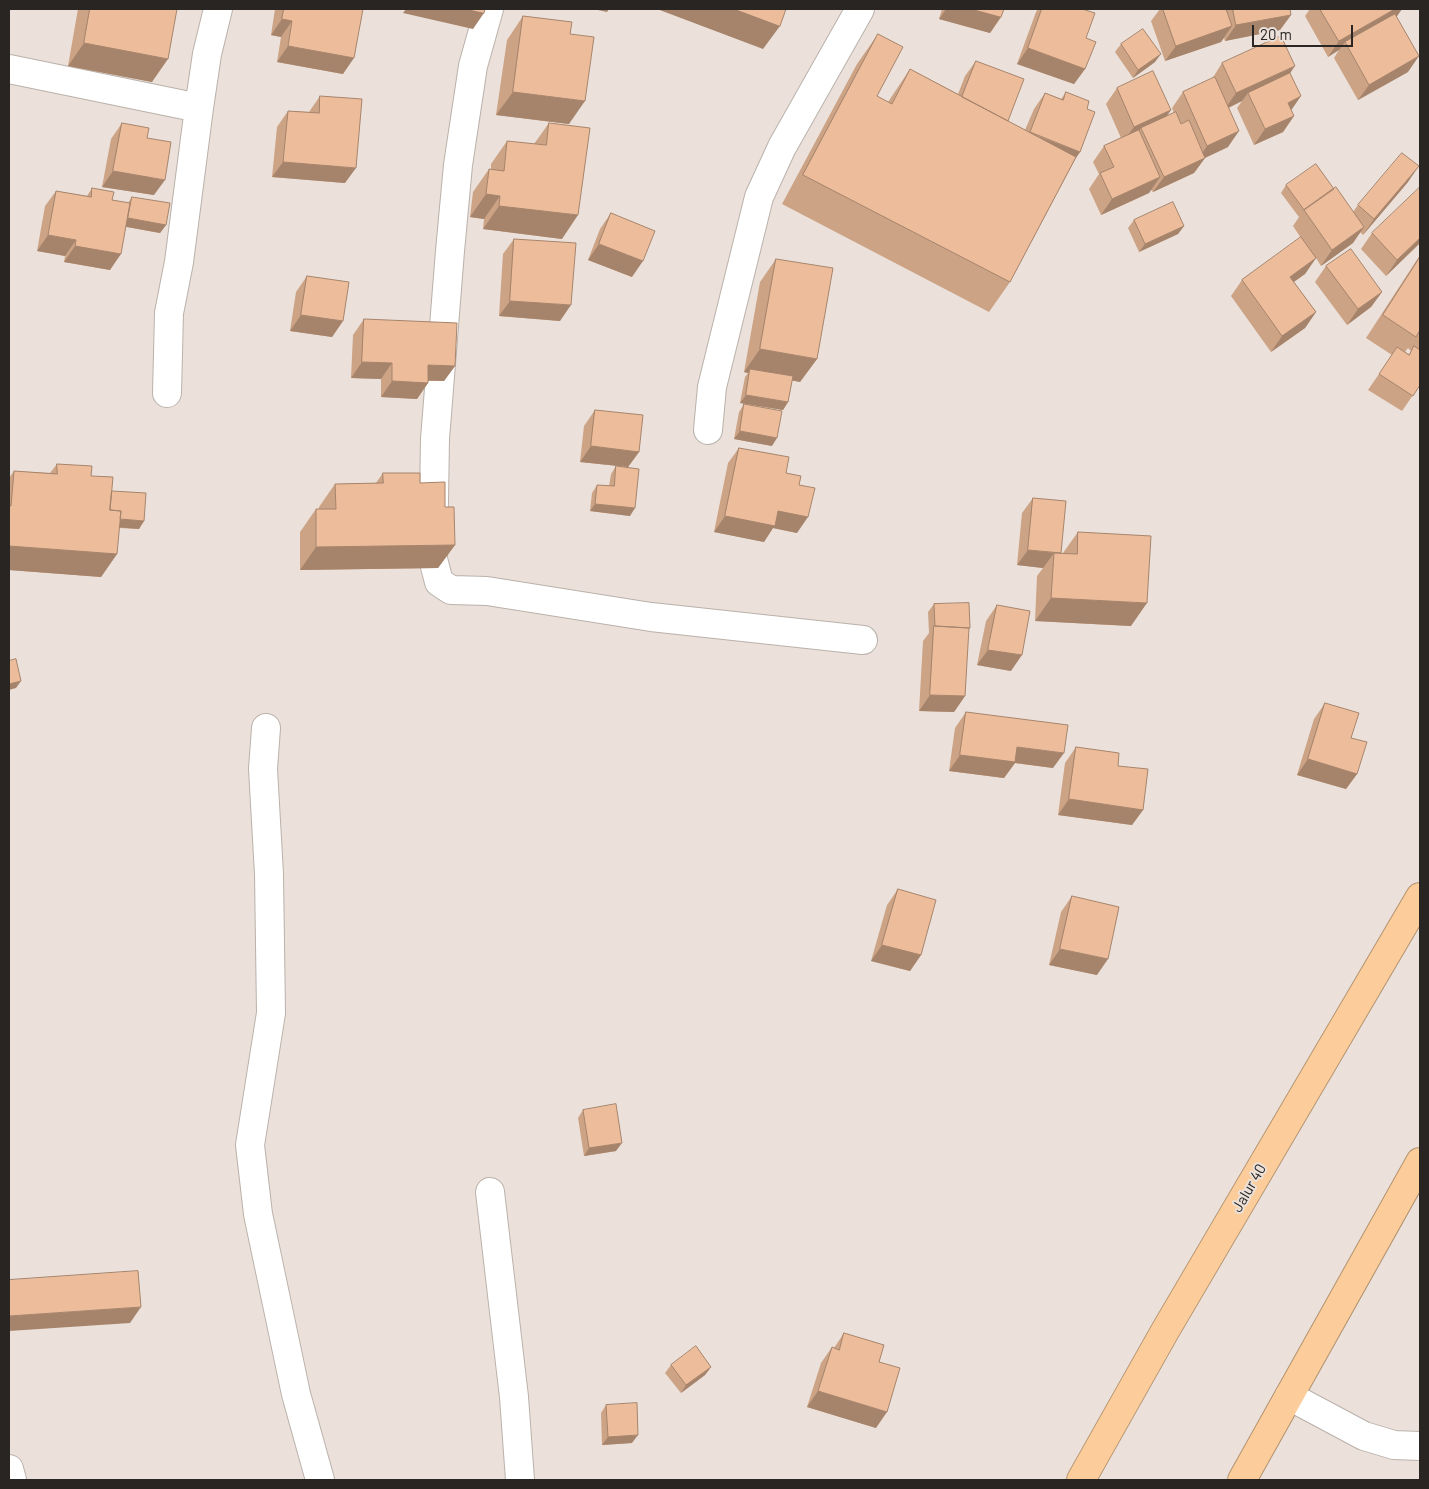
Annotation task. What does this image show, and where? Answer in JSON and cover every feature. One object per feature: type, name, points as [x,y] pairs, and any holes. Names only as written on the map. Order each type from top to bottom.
[{"type":"highway","name":"Jalur 40","points":[[1081,1480],[1165,1331],[1420,897]]},
{"type":"highway","points":[[1242,1480],[1420,1162]]},
{"type":"street","points":[[167,393],[169,313],[179,262],[206,54],[218,9]]},
{"type":"street","points":[[489,9],[473,66],[458,165],[450,251],[435,439],[433,559],[438,582],[451,590],[487,591],[651,618],[863,640]]},
{"type":"street","points":[[708,430],[712,387],[759,197],[782,147],[860,9]]},
{"type":"street","points":[[9,69],[199,108]]},
{"type":"street","points":[[266,728],[263,769],[269,874],[271,1013],[250,1144],[258,1214],[296,1394],[320,1480]]},
{"type":"street","points":[[490,1192],[514,1397],[520,1480]]},
{"type":"street","points":[[1290,1396],[1364,1436],[1394,1445],[1420,1446]]},
{"type":"street","points":[[9,1469],[12,1480]]},
{"type":"building","points":[[90,9],[177,9],[168,59],[84,43]]},
{"type":"building","points":[[284,9],[363,9],[354,58],[288,46],[292,21],[282,19]]},
{"type":"building","points":[[465,9],[485,9],[484,13]]},
{"type":"building","points":[[734,9],[786,9],[780,26]]},
{"type":"building","points":[[971,9],[1004,9],[1001,17]]},
{"type":"building","points":[[1042,9],[1082,9],[1095,13],[1086,38],[1096,42],[1085,69],[1028,48]]},
{"type":"building","points":[[1163,9],[1226,9],[1232,26],[1176,46]]},
{"type":"building","points":[[1233,9],[1290,9],[1291,15],[1236,25]]},
{"type":"building","points":[[1320,9],[1395,9],[1339,41]]},
{"type":"building","points":[[1395,14],[1419,56],[1369,85],[1345,42]]},
{"type":"building","points":[[523,16],[572,22],[570,34],[594,37],[585,101],[513,92]]},
{"type":"building","points":[[1143,29],[1161,54],[1138,70],[1121,44]]},
{"type":"building","points":[[878,34],[903,47],[877,96],[892,104],[910,69],[1076,157],[1010,282],[803,175]]},
{"type":"building","points":[[1281,36],[1295,66],[1236,93],[1222,63]]},
{"type":"building","points":[[976,61],[1024,79],[1008,121],[962,97]]},
{"type":"building","points":[[1153,71],[1171,110],[1134,127],[1117,88]]},
{"type":"building","points":[[1290,73],[1301,96],[1288,103],[1294,116],[1265,129],[1248,93]]},
{"type":"building","points":[[1215,77],[1239,131],[1207,146],[1183,92]]},
{"type":"building","points":[[1066,92],[1089,101],[1087,109],[1095,112],[1080,152],[1030,132],[1045,93],[1063,100]]},
{"type":"building","points":[[320,96],[362,99],[356,168],[283,162],[288,111],[319,113]]},
{"type":"building","points":[[1176,112],[1181,124],[1189,120],[1205,158],[1164,177],[1141,128]]},
{"type":"building","points":[[122,123],[149,128],[147,138],[171,142],[165,180],[113,171]]},
{"type":"building","points":[[549,123],[590,128],[578,215],[499,206],[500,196],[486,194],[489,169],[504,171],[507,141],[546,145]]},
{"type":"building","points":[[1139,130],[1160,177],[1112,199],[1100,173],[1114,167],[1104,146]]},
{"type":"building","points":[[1402,153],[1419,166],[1374,219],[1358,205]]},
{"type":"building","points":[[1316,164],[1334,189],[1304,210],[1286,185]]},
{"type":"building","points":[[1336,187],[1364,227],[1332,250],[1304,210]]},
{"type":"building","points":[[1420,187],[1420,238],[1397,260],[1372,233]]},
{"type":"building","points":[[92,188],[114,192],[112,200],[130,203],[121,254],[75,246],[76,240],[48,235],[56,191],[91,197]]},
{"type":"building","points":[[132,197],[170,203],[166,225],[128,218]]},
{"type":"building","points":[[1173,202],[1184,226],[1145,244],[1134,220]]},
{"type":"building","points":[[611,213],[655,231],[643,261],[599,244]]},
{"type":"building","points":[[1301,237],[1316,258],[1290,277],[1316,312],[1282,336],[1242,280]]},
{"type":"building","points":[[514,239],[576,243],[571,305],[510,301]]},
{"type":"building","points":[[1351,249],[1382,292],[1358,309],[1326,266]]},
{"type":"building","points":[[1420,257],[1420,330],[1416,337],[1383,315]]},
{"type":"building","points":[[776,259],[833,268],[817,359],[760,349]]},
{"type":"building","points":[[307,276],[349,282],[343,321],[301,315]]},
{"type":"building","points":[[364,319],[457,323],[455,366],[428,365],[428,383],[392,381],[392,363],[362,362]]},
{"type":"building","points":[[1414,346],[1420,350],[1420,385],[1413,396],[1379,374],[1397,347],[1409,355]]},
{"type":"building","points":[[750,369],[793,376],[788,402],[746,395]]},
{"type":"building","points":[[744,404],[782,411],[777,438],[740,431]]},
{"type":"building","points":[[595,410],[643,415],[639,452],[591,446]]},
{"type":"building","points":[[739,448],[789,457],[786,473],[801,476],[799,485],[815,488],[808,517],[778,511],[775,526],[725,516]]},
{"type":"building","points":[[57,464],[92,466],[91,476],[113,477],[110,510],[121,511],[117,554],[9,546],[9,506],[11,506],[14,471],[57,474]]},
{"type":"building","points":[[616,466],[639,469],[635,508],[595,504],[597,485],[614,486]]},
{"type":"building","points":[[383,473],[420,473],[420,483],[445,482],[445,507],[454,507],[455,545],[316,547],[316,509],[336,509],[335,484],[383,483]]},
{"type":"building","points":[[112,491],[146,493],[144,521],[120,519],[121,511],[110,510]]},
{"type":"building","points":[[1033,498],[1066,501],[1061,553],[1028,550]]},
{"type":"building","points":[[1078,532],[1151,536],[1147,603],[1051,598],[1054,553],[1077,554]]},
{"type":"building","points":[[969,603],[970,628],[935,626],[934,604]]},
{"type":"building","points":[[997,605],[1030,611],[1022,655],[988,650]]},
{"type":"building","points":[[934,626],[969,628],[965,696],[930,695]]},
{"type":"building","points":[[16,659],[21,681],[9,684],[9,661]]},
{"type":"building","points":[[1325,703],[1359,713],[1351,738],[1367,742],[1357,774],[1308,759]]},
{"type":"building","points":[[966,712],[1068,725],[1064,753],[1017,747],[1015,762],[960,755]]},
{"type":"building","points":[[1076,747],[1119,753],[1118,766],[1148,769],[1143,810],[1069,799]]},
{"type":"building","points":[[898,889],[936,900],[921,955],[882,945]]},
{"type":"building","points":[[1072,896],[1119,907],[1108,959],[1060,949]]},
{"type":"building","points":[[616,1104],[622,1143],[589,1148],[583,1110]]},
{"type":"building","points":[[138,1271],[141,1307],[9,1316],[9,1280]]},
{"type":"building","points":[[844,1333],[884,1345],[879,1362],[900,1368],[887,1412],[818,1391],[832,1347],[839,1350]]},
{"type":"building","points":[[696,1346],[711,1367],[686,1385],[671,1365]]},
{"type":"building","points":[[637,1403],[638,1435],[608,1437],[606,1405]]}]
